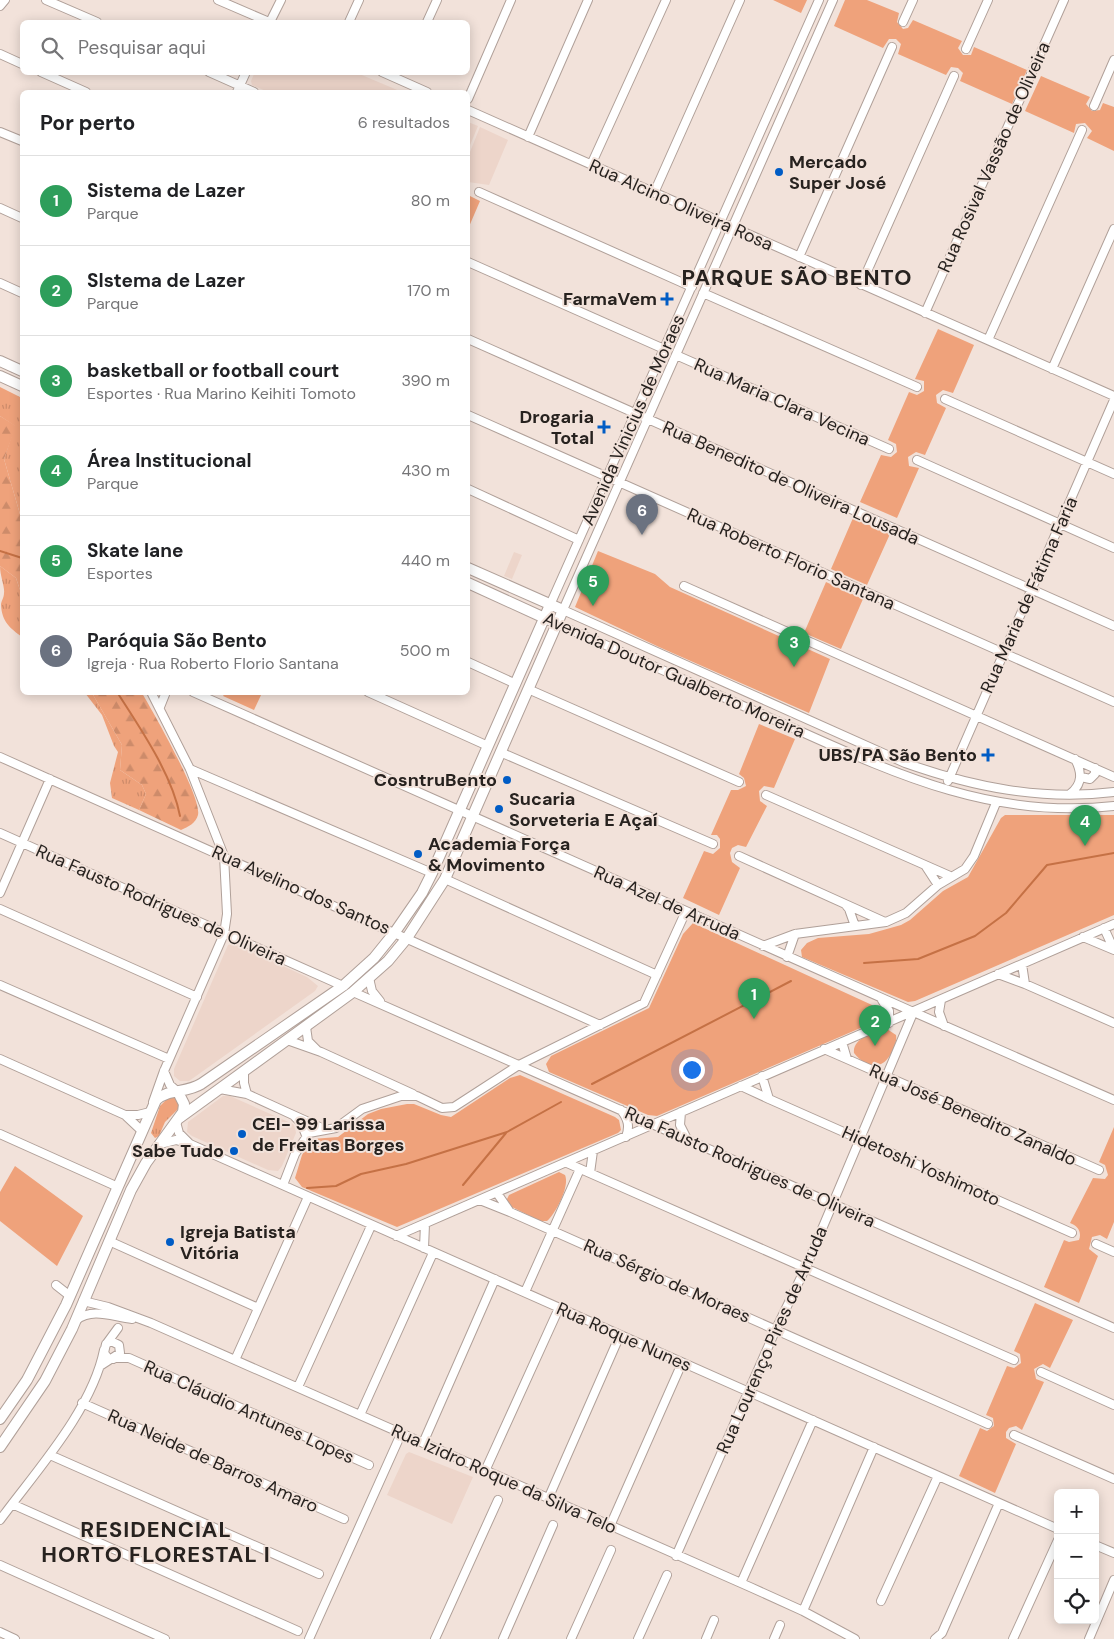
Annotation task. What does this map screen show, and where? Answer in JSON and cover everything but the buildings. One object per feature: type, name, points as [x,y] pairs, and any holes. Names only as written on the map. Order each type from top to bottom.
[{"type":"main road","points":[[0,361],[20,370]]},
{"type":"main road","points":[[0,376],[20,385]]},
{"type":"main road","name":"Avenida Doutor Gualberto Moreira","points":[[470,569],[563,610]]},
{"type":"main road","name":"Avenida Doutor Gualberto Moreira","points":[[470,584],[557,624]]},
{"type":"main road","name":"Avenida Vinicius de Moraes","points":[[151,1108],[165,1094],[189,1090],[201,1084],[332,994],[374,958],[395,932],[422,893],[432,873],[550,605]]},
{"type":"main road","name":"Avenida Vinicius de Moraes","points":[[0,1447],[30,1404],[76,1320],[131,1190],[177,1121],[353,992],[388,961],[407,938],[445,879],[563,610]]},
{"type":"main road","points":[[516,684],[528,689]]},
{"type":"main road","points":[[279,1030],[287,1040]]},
{"type":"main road","points":[[177,1121],[184,1107],[178,1092]]},
{"type":"main road","points":[[0,1419],[26,1382],[68,1300],[151,1108]]},
{"type":"main road","points":[[142,1131],[147,1141],[160,1144]]},
{"type":"main road","points":[[68,1300],[83,1301]]},
{"type":"main road","points":[[26,1382],[31,1392],[30,1404]]},
{"type":"street","points":[[0,6],[5,0]]},
{"type":"street","points":[[46,0],[92,20]]},
{"type":"street","points":[[218,0],[264,20]]},
{"type":"street","points":[[270,20],[281,0]]},
{"type":"street","points":[[350,20],[359,0]]},
{"type":"street","points":[[428,20],[437,0]]},
{"type":"street","points":[[470,94],[511,0]]},
{"type":"street","points":[[528,137],[588,0]]},
{"type":"street","points":[[591,165],[666,0]]},
{"type":"street","points":[[654,193],[740,0]]},
{"type":"street","name":"Avenida Vinicius de Moraes","points":[[550,605],[819,0]]},
{"type":"street","name":"Avenida Vinicius de Moraes","points":[[563,610],[833,0]]},
{"type":"street","points":[[903,22],[913,0]]},
{"type":"street","points":[[966,49],[988,0]]},
{"type":"street","name":"Rua Rosival Vassão de Oliveira","points":[[925,313],[1064,0]]},
{"type":"street","points":[[810,20],[822,25]]},
{"type":"street","points":[[799,257],[892,47]]},
{"type":"street","points":[[0,54],[20,63]]},
{"type":"street","points":[[1094,106],[1114,60]]},
{"type":"street","points":[[48,75],[82,90]]},
{"type":"street","points":[[214,75],[238,89],[245,75]]},
{"type":"street","points":[[388,75],[423,90]]},
{"type":"street","points":[[401,81],[404,75]]},
{"type":"street","points":[[862,285],[954,76]]},
{"type":"street","name":"Rua Alcino Oliveira Rosa","points":[[470,111],[988,340],[1114,398]]},
{"type":"street","points":[[988,340],[1082,130]]},
{"type":"street","points":[[0,132],[20,141]]},
{"type":"street","points":[[479,192],[692,287]]},
{"type":"street","points":[[0,208],[20,217]]},
{"type":"street","points":[[1052,369],[1114,228]]},
{"type":"street","points":[[470,263],[664,349]]},
{"type":"street","points":[[0,283],[20,292]]},
{"type":"street","points":[[703,293],[917,387]]},
{"type":"street","name":"Rua Benedito de Oliveira Lousada","points":[[470,340],[1114,626]]},
{"type":"street","name":"Rua Maria Clara Vecina","points":[[676,355],[889,449]]},
{"type":"street","name":"Rua Maria de Fátima Faria","points":[[944,790],[1114,398]]},
{"type":"street","points":[[945,399],[1114,474]]},
{"type":"street","name":"Rua Roberto Florio Santana","points":[[470,416],[1114,702]]},
{"type":"street","points":[[917,460],[1114,548]]},
{"type":"street","points":[[470,490],[579,540]]},
{"type":"street","points":[[684,586],[1114,778]]},
{"type":"street","name":"Avenida Doutor Gualberto Moreira","points":[[563,610],[905,764],[949,778],[1012,792],[1070,794],[1114,792]]},
{"type":"street","name":"Avenida Doutor Gualberto Moreira","points":[[557,624],[874,764],[944,790],[996,803],[1047,808],[1114,806]]},
{"type":"street","points":[[470,663],[516,684]]},
{"type":"street","points":[[528,689],[739,782]]},
{"type":"street","points":[[125,1115],[138,1115],[151,1108],[169,1059],[224,934],[228,914],[224,856],[190,769],[153,695]]},
{"type":"street","points":[[160,707],[165,695]]},
{"type":"street","name":"Rua Azel de Arruda","points":[[200,695],[460,809],[881,999],[1114,1100]]},
{"type":"street","points":[[375,695],[488,746]]},
{"type":"street","points":[[500,752],[713,844]]},
{"type":"street","name":"Rua Avelino dos Santos","points":[[0,756],[600,1025]]},
{"type":"street","points":[[1070,794],[1078,786],[1081,776],[1080,767],[1075,759]]},
{"type":"street","points":[[1081,776],[1090,779],[1095,774],[1095,768]]},
{"type":"street","points":[[190,769],[432,873]]},
{"type":"street","points":[[0,893],[50,779]]},
{"type":"street","points":[[766,794],[950,876]]},
{"type":"street","points":[[763,946],[795,934],[886,922],[906,913],[938,885],[964,869],[974,856],[996,803]]},
{"type":"street","name":"Rua Fausto Rodrigues de Oliveira","points":[[0,833],[343,986]]},
{"type":"street","points":[[739,856],[886,922]]},
{"type":"street","points":[[925,865],[938,885]]},
{"type":"street","points":[[445,879],[657,974]]},
{"type":"street","points":[[843,903],[859,925]]},
{"type":"street","points":[[0,909],[196,997]]},
{"type":"street","points":[[287,1040],[320,1052],[442,1108],[448,1109],[520,1065],[644,1003],[686,911]]},
{"type":"street","points":[[859,925],[862,911]]},
{"type":"street","points":[[396,1236],[567,1163],[824,1049],[913,1013],[1114,924]]},
{"type":"street","points":[[1104,928],[1114,950]]},
{"type":"street","points":[[787,957],[795,934]]},
{"type":"street","points":[[1083,937],[1114,950]]},
{"type":"street","points":[[1022,964],[1026,984]]},
{"type":"street","points":[[998,974],[1026,984],[1114,1023]]},
{"type":"street","points":[[321,977],[328,984],[332,994]]},
{"type":"street","points":[[369,978],[374,996],[385,1005]]},
{"type":"street","points":[[0,985],[169,1059]]},
{"type":"street","name":"Rua Fausto Rodrigues de Oliveira","points":[[353,992],[1114,1328]]},
{"type":"street","points":[[881,999],[888,1011],[889,1023]]},
{"type":"street","points":[[941,1000],[939,1012],[944,1026]]},
{"type":"street","name":"Rua Lourenço Pires de Arruda","points":[[676,1556],[776,1329],[806,1268],[913,1013]]},
{"type":"street","points":[[306,1027],[308,1041],[320,1052]]},
{"type":"street","name":"Rua José Benedito Zanaldo","points":[[842,1042],[847,1059]]},
{"type":"street","name":"Rua José Benedito Zanaldo","points":[[824,1049],[1099,1170]]},
{"type":"street","points":[[0,1059],[125,1115],[142,1131]]},
{"type":"street","points":[[164,1071],[170,1084],[178,1092]]},
{"type":"street","points":[[244,1072],[244,1083],[248,1094]]},
{"type":"street","points":[[762,1076],[769,1099]]},
{"type":"street","name":"Hidetoshi Yoshimoto","points":[[741,1086],[1072,1234]]},
{"type":"street","points":[[220,1089],[248,1094],[326,1130]]},
{"type":"street","points":[[284,1185],[295,1154],[306,1135],[315,1130],[336,1128],[368,1106],[396,1097],[417,1096]]},
{"type":"street","points":[[621,1110],[628,1122],[629,1129],[626,1137]]},
{"type":"street","points":[[681,1112],[680,1125],[687,1139]]},
{"type":"street","points":[[293,1115],[301,1123],[306,1135]]},
{"type":"street","points":[[177,1121],[179,1133],[190,1144]]},
{"type":"street","points":[[0,1134],[118,1187]]},
{"type":"street","name":"Rua Roque Nunes","points":[[160,1144],[176,1140],[190,1144],[371,1226],[495,1279],[1054,1527]]},
{"type":"street","points":[[590,1174],[589,1169],[593,1151]]},
{"type":"street","points":[[567,1163],[1014,1360]]},
{"type":"street","points":[[524,1292],[580,1169]]},
{"type":"street","points":[[497,1193],[510,1212]]},
{"type":"street","points":[[236,1360],[308,1197]]},
{"type":"street","name":"Rua Sérgio de Moraes","points":[[480,1200],[552,1230],[988,1424]]},
{"type":"street","points":[[424,1248],[425,1224]]},
{"type":"street","points":[[298,1387],[371,1226]]},
{"type":"street","points":[[109,1241],[258,1308]]},
{"type":"street","points":[[1096,1244],[1114,1252]]},
{"type":"street","points":[[360,1415],[433,1253]]},
{"type":"street","points":[[423,1443],[495,1279]]},
{"type":"street","points":[[56,1286],[68,1300]]},
{"type":"street","name":"Rua Izidro Roque da Silva Telo","points":[[83,1301],[108,1307],[151,1323],[298,1387],[803,1611],[855,1639]]},
{"type":"street","points":[[485,1471],[560,1308]]},
{"type":"street","name":"Rua Izidro Roque da Silva Telo","points":[[76,1320],[83,1315],[95,1313],[151,1323]]},
{"type":"street","name":"Rua Cláudio Antunes Lopes","points":[[105,1347],[118,1328],[119,1345],[129,1358]]},
{"type":"street","points":[[548,1499],[620,1335]]},
{"type":"street","points":[[0,1520],[50,1455],[82,1403],[100,1366],[105,1347],[111,1342],[119,1345],[120,1353],[100,1366]]},
{"type":"street","points":[[105,1347],[108,1358],[115,1358]]},
{"type":"street","name":"Rua Cláudio Antunes Lopes","points":[[115,1358],[129,1358],[369,1465]]},
{"type":"street","points":[[610,1526],[682,1363]]},
{"type":"street","points":[[1041,1372],[1114,1405]]},
{"type":"street","name":"Rua Neide de Barros Amaro","points":[[82,1403],[344,1519]]},
{"type":"street","points":[[741,1583],[813,1420]]},
{"type":"street","points":[[309,1639],[401,1434]]},
{"type":"street","points":[[1014,1435],[1114,1479]]},
{"type":"street","points":[[803,1611],[874,1447]]},
{"type":"street","points":[[50,1455],[319,1574]]},
{"type":"street","points":[[881,1601],[938,1476]]},
{"type":"street","points":[[435,1639],[498,1500]]},
{"type":"street","points":[[935,1639],[942,1633],[999,1503]]},
{"type":"street","points":[[12,1504],[298,1631]]},
{"type":"street","points":[[503,1639],[554,1525]]},
{"type":"street","points":[[1099,1547],[1114,1553]]},
{"type":"street","points":[[1013,1639],[1054,1549]]},
{"type":"street","points":[[571,1639],[611,1550]]},
{"type":"street","points":[[0,1565],[165,1639]]},
{"type":"street","points":[[638,1639],[667,1575]]},
{"type":"street","points":[[1089,1639],[1114,1580]]},
{"type":"street","points":[[706,1639],[714,1620]]},
{"type":"street","points":[[774,1639],[780,1625]]},
{"type":"street","points":[[0,1632],[15,1639]]},
{"type":"shaded area","points":[[254,75],[362,75],[397,90],[263,90],[252,85],[251,81]]},
{"type":"shaded area","points":[[470,123],[478,126],[470,145]]},
{"type":"shaded area","points":[[480,127],[508,140],[489,185],[470,182],[470,152]]},
{"type":"shaded area","points":[[514,552],[522,555],[512,579],[504,576]]},
{"type":"shaded area","points":[[233,943],[307,977],[318,986],[315,991],[189,1081],[180,1081],[174,1076],[174,1069],[228,945]]},
{"type":"shaded area","name":"CEI- 99 Larissa de Freitas Borges","points":[[223,1096],[230,1096],[293,1124],[296,1133],[278,1171],[268,1170],[187,1132],[188,1122]]},
{"type":"shaded area","points":[[409,1452],[473,1477],[452,1524],[387,1495],[406,1454]]},
{"type":"green space","points":[[773,0],[807,0],[801,13]]},
{"type":"green space","points":[[845,0],[867,0],[899,13],[897,22],[903,29],[908,28],[913,20],[962,41],[958,48],[963,55],[971,55],[974,47],[1027,70],[1012,104],[960,81],[963,73],[958,68],[951,67],[946,75],[898,54],[901,44],[896,39],[889,39],[883,48],[834,26]]},
{"type":"green space","points":[[1041,76],[1090,97],[1086,104],[1092,111],[1100,110],[1103,103],[1114,107],[1114,151],[1087,138],[1092,131],[1085,123],[1076,124],[1074,133],[1025,111]]},
{"type":"green space","points":[[470,196],[480,201],[470,224]]},
{"type":"green space","points":[[938,329],[974,345],[953,393],[943,390],[936,395],[937,403],[946,408],[925,455],[916,452],[908,457],[909,466],[919,468],[897,518],[860,502],[881,455],[891,457],[897,452],[896,444],[888,440],[909,392],[917,395],[924,391],[924,381],[915,379]]},
{"type":"green space","points":[[0,387],[20,397],[20,514],[4,459],[15,426],[0,416]]},
{"type":"green space","points":[[0,416],[16,426],[4,459],[20,514],[20,590],[16,578],[0,566]]},
{"type":"green space","points":[[853,518],[890,534],[867,585],[831,569]]},
{"type":"green space","points":[[598,551],[655,574],[670,587],[830,659],[809,713],[659,647],[575,607]]},
{"type":"green space","points":[[0,566],[16,578],[20,590],[20,635],[10,627],[3,616],[1,605],[4,591]]},
{"type":"green space","points":[[826,582],[863,599],[841,649],[804,633]]},
{"type":"green space","points":[[87,695],[93,695],[122,745],[120,770],[142,785],[146,794],[139,810],[112,798],[110,783],[118,752],[102,715]]},
{"type":"green space","points":[[93,695],[143,695],[176,754],[192,791],[198,815],[191,824],[181,830],[139,810],[146,794],[142,785],[120,770],[122,745]]},
{"type":"green space","points":[[224,695],[261,695],[254,710]]},
{"type":"green space","points":[[759,724],[795,739],[774,788],[764,786],[759,791],[760,801],[767,806],[746,847],[738,845],[732,848],[730,853],[732,862],[740,868],[719,915],[683,898],[704,851],[713,854],[720,848],[720,839],[717,835],[711,835],[731,790],[738,790],[746,786],[744,778],[739,774]]},
{"type":"green space","points":[[1005,815],[1114,815],[1114,915],[915,1001],[908,1002],[802,957],[801,950],[807,943],[818,938],[869,934],[901,925],[910,920],[943,891],[968,877],[1001,818]]},
{"type":"green space","points":[[693,923],[872,1005],[877,1009],[879,1017],[872,1023],[657,1116],[648,1115],[549,1072],[546,1064],[551,1056],[649,1008],[683,934]]},
{"type":"green space","points":[[887,1029],[896,1035],[896,1042],[885,1062],[875,1066],[859,1059],[854,1053],[857,1043],[866,1036]]},
{"type":"green space","points":[[520,1075],[615,1117],[619,1120],[621,1130],[618,1133],[397,1227],[302,1187],[295,1178],[302,1155],[312,1139],[338,1137],[368,1114],[381,1109],[407,1104],[414,1104],[451,1117],[510,1078]]},
{"type":"green space","points":[[168,1098],[175,1098],[178,1101],[178,1109],[165,1122],[159,1136],[155,1138],[151,1133],[160,1106]]},
{"type":"green space","points":[[1114,1127],[1114,1222],[1107,1239],[1100,1235],[1092,1237],[1089,1249],[1098,1256],[1079,1303],[1044,1287],[1064,1240],[1069,1242],[1079,1240],[1079,1230],[1070,1223],[1093,1178],[1105,1179],[1108,1175],[1105,1165],[1099,1162]]},
{"type":"green space","points":[[15,1166],[83,1216],[57,1266],[0,1221],[0,1192]]},
{"type":"green space","points":[[559,1172],[565,1175],[566,1186],[558,1206],[547,1221],[540,1221],[508,1205],[506,1201],[509,1195]]},
{"type":"green space","points":[[1035,1303],[1073,1320],[1050,1368],[1043,1364],[1034,1369],[1036,1379],[1044,1382],[1022,1430],[1016,1426],[1009,1428],[1006,1432],[1006,1438],[1016,1444],[995,1493],[959,1476],[980,1428],[987,1431],[994,1426],[993,1418],[986,1415],[1007,1366],[1014,1368],[1021,1363],[1020,1354],[1014,1351]]},
{"type":"waterway","points":[[0,551],[20,557]]},
{"type":"waterway","points":[[119,695],[163,768],[176,800],[180,816]]},
{"type":"waterway","points":[[864,963],[918,959],[975,936],[1006,913],[1047,865],[1114,853]]},
{"type":"waterway","points":[[592,1084],[791,981]]},
{"type":"waterway","points":[[307,1188],[336,1186],[361,1174],[406,1164],[507,1132],[561,1102]]},
{"type":"waterway","points":[[463,1185],[506,1133]]},
{"type":"place","name":"Mercado Super José","points":[[779,172]]},
{"type":"place","name":"FarmaVem","points":[[667,299]]},
{"type":"place","name":"Drogaria Total","points":[[604,427]]},
{"type":"place","name":"Paróquia São Bento","points":[[642,535]]},
{"type":"place","name":"Skate lane","points":[[593,606]]},
{"type":"place","name":"basketball or football court","points":[[794,667]]},
{"type":"place","name":"UBS/PA São Bento","points":[[988,755]]},
{"type":"place","name":"CosntruBento","points":[[507,780]]},
{"type":"place","name":"Sucaria Sorveteria E Açaí","points":[[499,809]]},
{"type":"place","name":"Área Institucional","points":[[1085,846]]},
{"type":"place","name":"Academia Força & Movimento","points":[[418,854]]},
{"type":"place","name":"Sistema de Lazer","points":[[754,1019]]},
{"type":"place","name":"SIstema de Lazer","points":[[875,1046]]},
{"type":"place","name":"CEI- 99 Larissa de Freitas Borges","points":[[242,1134]]},
{"type":"place","name":"Sabe Tudo","points":[[234,1151]]},
{"type":"place","name":"Igreja Batista Vitória","points":[[170,1242]]},
{"type":"district","name":"PARQUE SÃO BENTO","points":[[797,277]]},
{"type":"district","name":"RESIDENCIAL HORTO FLORESTAL I","points":[[156,1542]]}]
